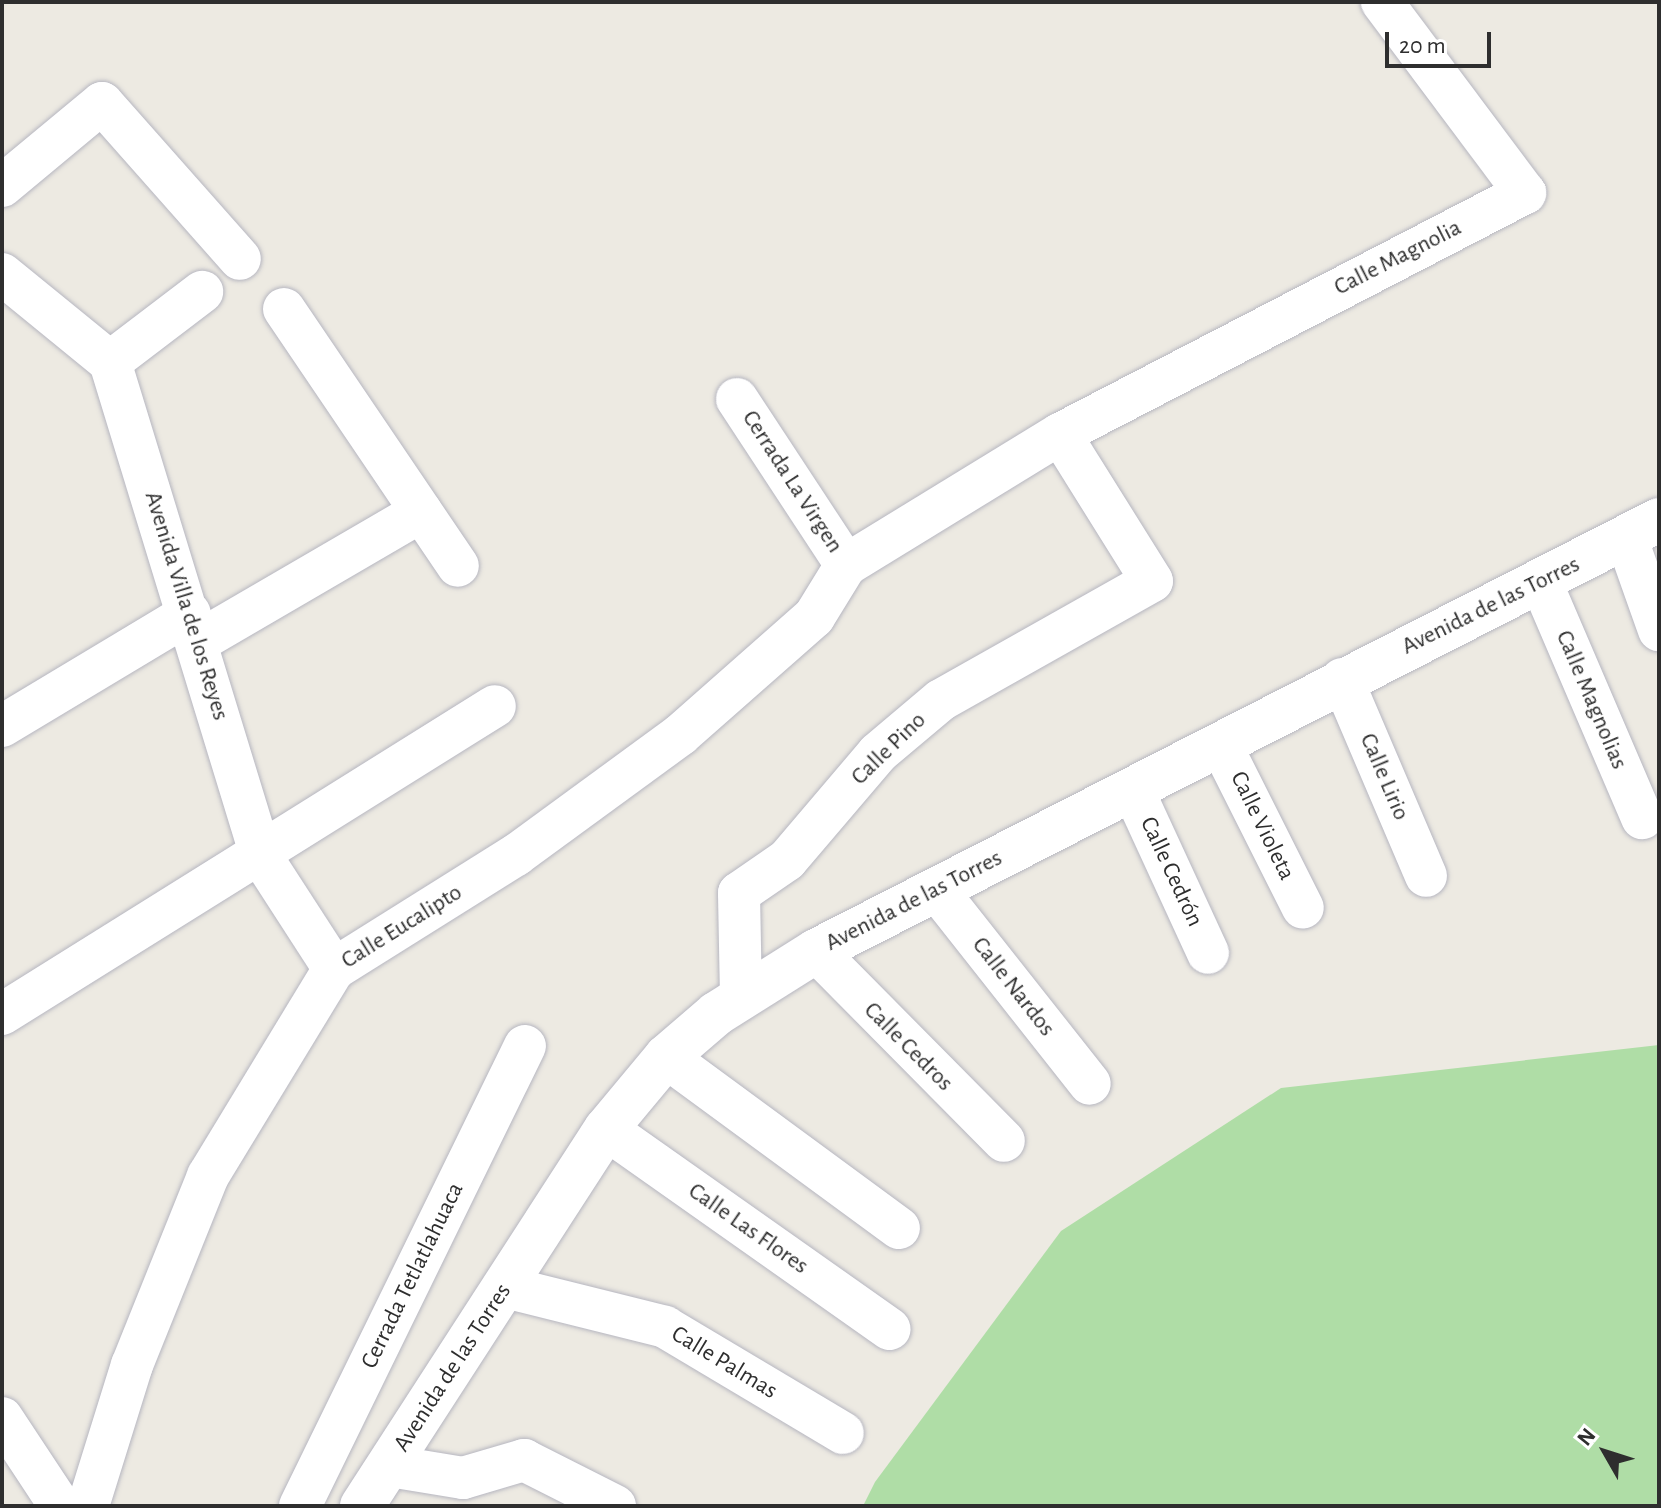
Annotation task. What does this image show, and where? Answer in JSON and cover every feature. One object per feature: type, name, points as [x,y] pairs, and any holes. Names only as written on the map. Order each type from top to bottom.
[{"type":"main road","name":"Avenida de las Torres","points":[[362,1506],[606,1129],[666,1057],[741,998],[816,951],[1134,792],[1342,679],[1541,582],[1643,528]]},
{"type":"street","name":"Calle Magnolia","points":[[846,565],[1060,434],[1525,193],[1382,2]]},
{"type":"street","points":[[2,186],[102,103],[240,259]]},
{"type":"street","points":[[2,274],[110,362],[202,292]]},
{"type":"street","points":[[284,309],[458,566]]},
{"type":"street","name":"Avenida Villa de los Reyes","points":[[110,362],[194,627],[261,856],[334,969]]},
{"type":"street","name":"Cerrada La Virgen","points":[[737,399],[846,565]]},
{"type":"street","name":"Calle Pino","points":[[741,998],[739,893],[787,860],[878,753],[941,700],[1152,581],[1060,434]]},
{"type":"street","points":[[2,726],[421,512]]},
{"type":"street","points":[[1643,528],[1659,630]]},
{"type":"street","name":"Calle Eucalipto","points":[[88,1506],[132,1365],[208,1176],[334,969],[516,855],[680,735],[814,617],[846,565]]},
{"type":"street","name":"Calle Magnolias","points":[[1541,582],[1642,818]]},
{"type":"street","name":"Calle Lirio","points":[[1342,679],[1426,876]]},
{"type":"street","points":[[2,1014],[261,856],[495,706]]},
{"type":"street","name":"Calle Violeta","points":[[1221,745],[1303,908]]},
{"type":"street","name":"Calle Cedrón","points":[[1134,792],[1208,953]]},
{"type":"street","name":"Calle Nardos","points":[[936,889],[1090,1084]]},
{"type":"street","name":"Calle Cedros","points":[[816,951],[1004,1141]]},
{"type":"street","name":"Cerrada Tetlatlahuaca","points":[[300,1506],[525,1046]]},
{"type":"street","points":[[666,1057],[899,1228]]},
{"type":"street","name":"Calle Las Flores","points":[[606,1129],[889,1329]]},
{"type":"street","name":"Calle Palmas","points":[[505,1287],[665,1327],[843,1433]]},
{"type":"street","points":[[2,1418],[60,1506]]},
{"type":"street","points":[[390,1466],[463,1478],[524,1460],[615,1506]]},
{"type":"green space","points":[[1659,1045],[1659,1506],[863,1506],[875,1482],[1061,1231],[1281,1088]]}]
